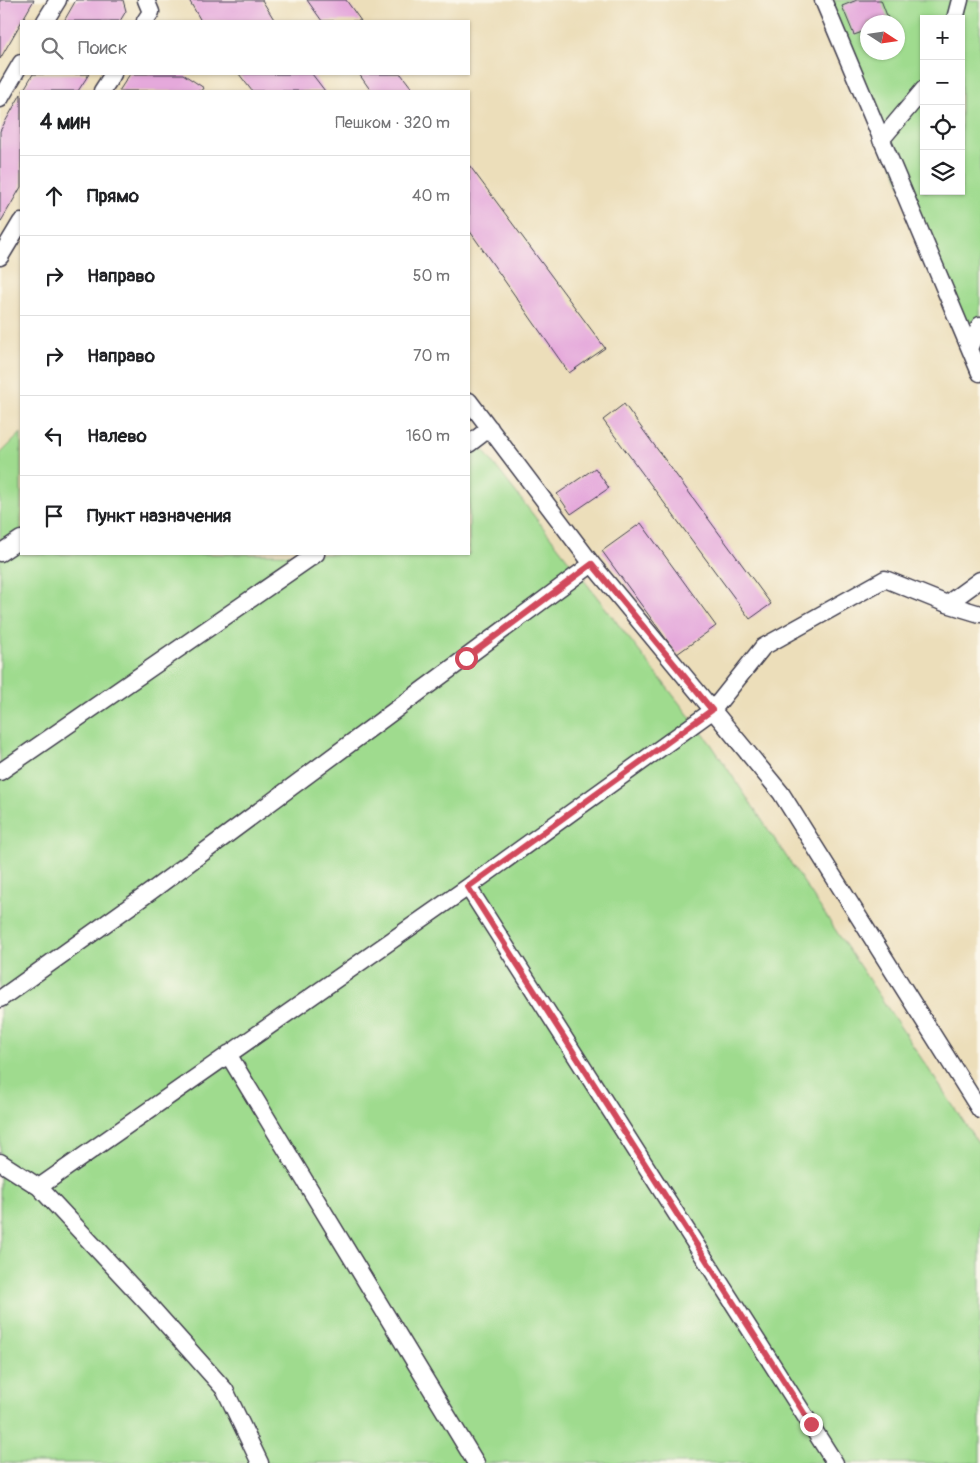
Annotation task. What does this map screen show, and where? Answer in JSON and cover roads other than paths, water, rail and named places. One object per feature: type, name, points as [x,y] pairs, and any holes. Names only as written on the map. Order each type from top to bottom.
[{"type":"lane","points":[[46,20],[58,0]]},
{"type":"lane","points":[[146,0],[151,12],[146,20]]},
{"type":"lane","points":[[823,0],[880,140],[980,373]]},
{"type":"lane","points":[[956,15],[960,0]]},
{"type":"lane","points":[[0,99],[20,65]]},
{"type":"lane","points":[[103,90],[112,75]]},
{"type":"lane","points":[[880,140],[920,94]]},
{"type":"lane","points":[[0,257],[20,224]]},
{"type":"lane","points":[[970,349],[980,325]]},
{"type":"lane","points":[[470,402],[592,564],[780,792],[980,1110]]},
{"type":"lane","points":[[470,443],[490,428]]},
{"type":"lane","points":[[0,553],[20,540]]},
{"type":"lane","points":[[0,772],[315,555]]},
{"type":"lane","points":[[0,999],[150,892],[592,564]]},
{"type":"lane","points":[[38,1186],[468,887],[712,710],[763,646],[885,579],[947,604],[980,614]]},
{"type":"lane","points":[[947,604],[980,580]]},
{"type":"lane","points":[[468,887],[835,1463]]},
{"type":"lane","points":[[228,1054],[476,1463]]},
{"type":"lane","points":[[0,1162],[38,1186],[151,1307],[225,1390],[260,1463]]}]
